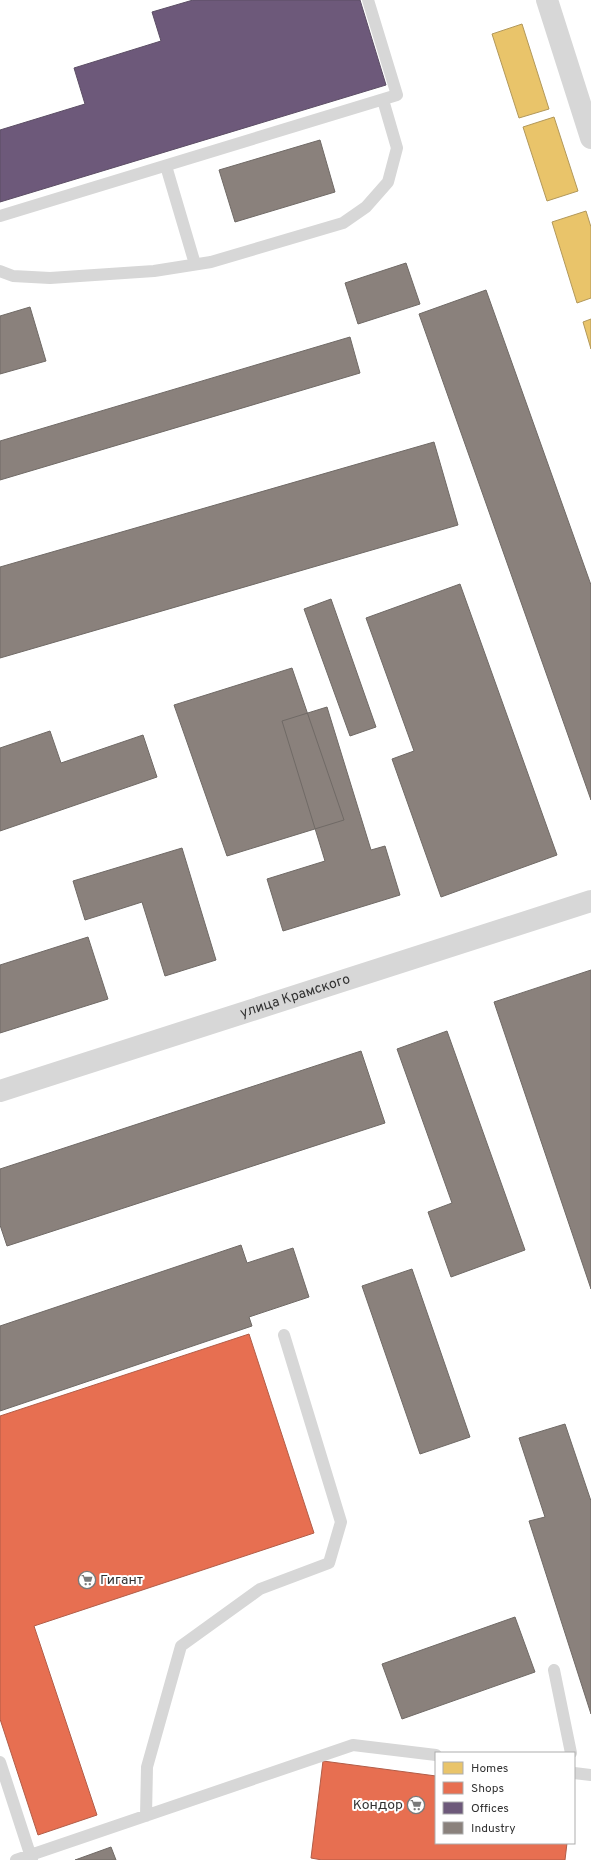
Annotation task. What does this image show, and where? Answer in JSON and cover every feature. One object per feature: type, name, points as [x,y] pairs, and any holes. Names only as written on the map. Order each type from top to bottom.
[{"type":"street","points":[[547,0],[591,138]]},
{"type":"street","name":"улица Крамского","points":[[0,1091],[591,901]]},
{"type":"lane","points":[[0,216],[397,95],[368,0]]},
{"type":"lane","points":[[0,271],[13,276],[50,278],[154,271],[211,262],[343,222],[366,207],[388,182],[397,148],[383,100]]},
{"type":"lane","points":[[166,166],[195,264]]},
{"type":"lane","points":[[146,1816],[147,1767],[181,1646],[260,1589],[329,1563],[341,1522],[284,1335]]},
{"type":"lane","points":[[554,1670],[571,1752]]},
{"type":"lane","points":[[16,1860],[31,1858],[146,1816],[353,1745],[435,1755]]},
{"type":"lane","points":[[0,1762],[31,1858]]},
{"type":"lane","points":[[575,1771],[591,1775]]},
{"type":"building: Homes","points":[[522,24],[549,109],[519,118],[492,34]]},
{"type":"building: Homes","points":[[554,117],[578,191],[547,201],[523,127]]},
{"type":"building: Homes","points":[[586,211],[591,227],[591,298],[577,303],[552,222]]},
{"type":"building: Homes","points":[[591,319],[591,349],[583,322]]},
{"type":"building: Shops","name":"Гигант","points":[[249,1334],[314,1533],[34,1626],[97,1815],[38,1835],[0,1719],[0,1416]]},
{"type":"building: Shops","points":[[323,1761],[435,1776],[435,1844],[567,1844],[565,1860],[322,1860],[311,1858]]},
{"type":"building: Offices","points":[[193,0],[360,0],[386,85],[0,202],[0,130],[85,104],[74,68],[161,41],[152,12]]},
{"type":"building: Industry","points":[[320,140],[335,192],[235,222],[219,170]]},
{"type":"building: Industry","points":[[406,263],[420,304],[358,324],[345,283]]},
{"type":"building: Industry","points":[[486,290],[591,585],[591,800],[419,314]]},
{"type":"building: Industry","points":[[30,307],[46,361],[0,374],[0,316]]},
{"type":"building: Industry","points":[[350,337],[360,373],[0,480],[0,441]]},
{"type":"building: Industry","points":[[434,442],[458,525],[0,658],[0,567]]},
{"type":"building: Industry","points":[[460,584],[557,855],[441,897],[392,759],[414,751],[366,618]]},
{"type":"building: Industry","points":[[331,599],[376,727],[350,736],[304,609]]},
{"type":"building: Industry","points":[[292,668],[344,820],[227,856],[174,705]]},
{"type":"building: Industry","points":[[327,707],[371,850],[385,846],[400,895],[283,931],[267,879],[325,861],[282,721]]},
{"type":"building: Industry","points":[[50,731],[61,763],[143,735],[157,777],[0,831],[0,748]]},
{"type":"building: Industry","points":[[182,848],[216,960],[165,976],[142,902],[85,920],[73,881]]},
{"type":"building: Industry","points":[[88,937],[108,999],[0,1033],[0,965]]},
{"type":"building: Industry","points":[[591,970],[591,1289],[494,1002]]},
{"type":"building: Industry","points":[[447,1031],[525,1250],[451,1277],[428,1212],[452,1203],[397,1049]]},
{"type":"building: Industry","points":[[361,1051],[385,1123],[7,1246],[0,1225],[0,1169]]},
{"type":"building: Industry","points":[[241,1245],[247,1263],[293,1248],[309,1297],[249,1317],[252,1326],[0,1411],[0,1326]]},
{"type":"building: Industry","points":[[412,1269],[470,1437],[420,1454],[362,1286]]},
{"type":"building: Industry","points":[[565,1424],[591,1501],[591,1714],[529,1521],[545,1517],[519,1438]]},
{"type":"building: Industry","points":[[515,1617],[535,1672],[402,1719],[382,1664]]},
{"type":"building: Industry","points":[[111,1847],[116,1860],[75,1860]]},
{"type":"place","name":"Гигант","points":[[87,1580]]},
{"type":"place","name":"Кондор","points":[[416,1805]]}]
